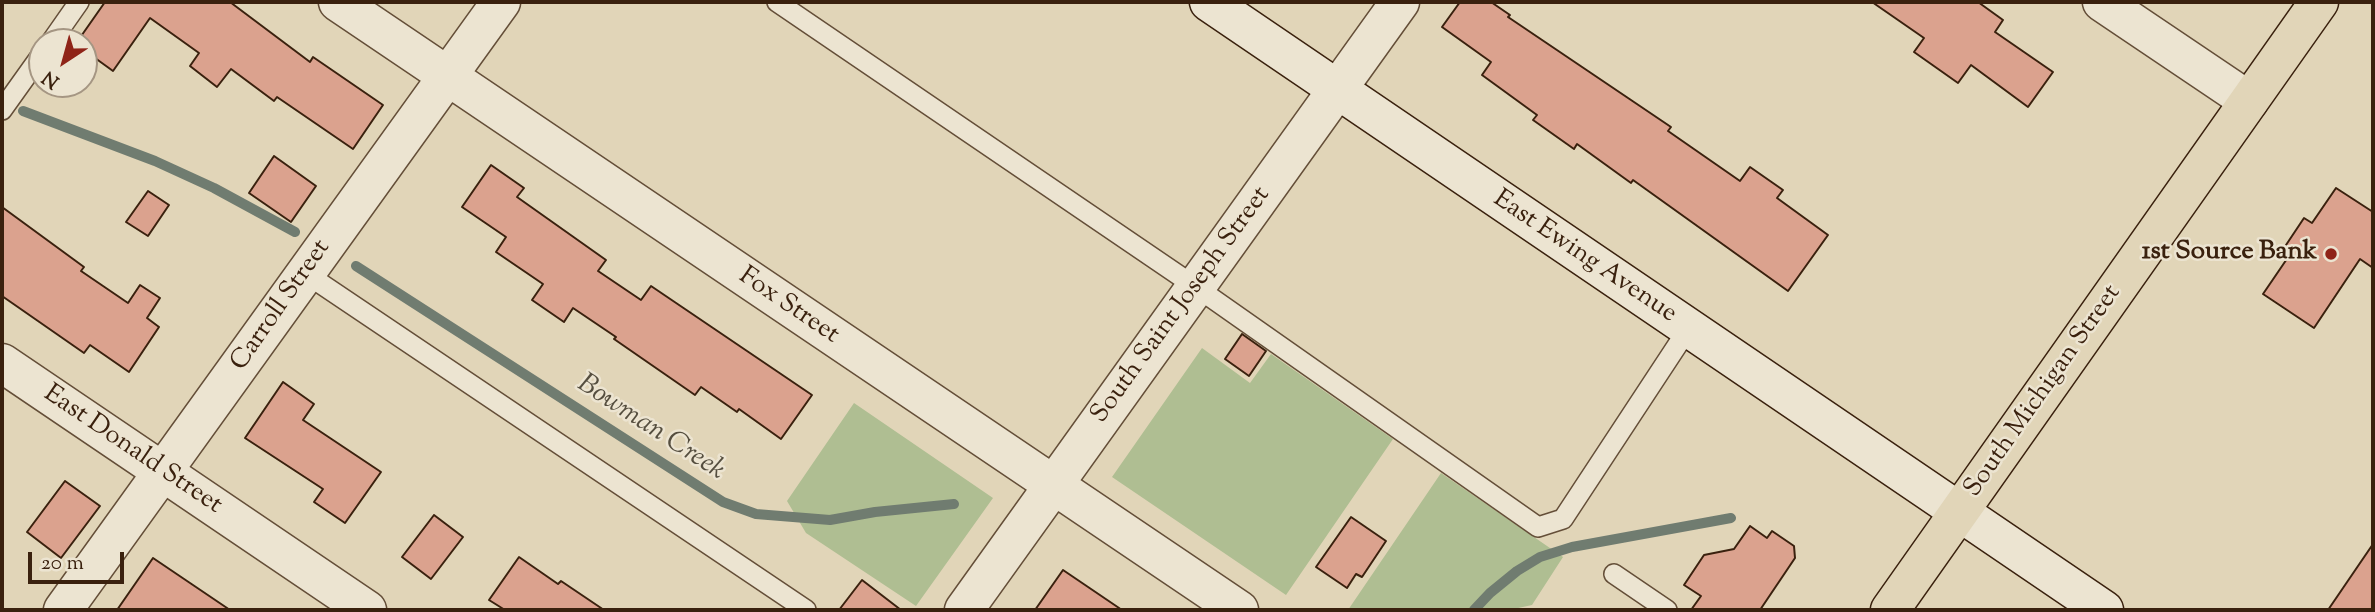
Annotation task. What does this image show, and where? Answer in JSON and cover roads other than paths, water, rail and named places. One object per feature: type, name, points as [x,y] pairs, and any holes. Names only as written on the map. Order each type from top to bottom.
[{"type":"main road","name":"South Michigan Street","points":[[1890,610],[2319,2]]},
{"type":"street","name":"Fox Street","points":[[338,2],[1239,610]]},
{"type":"street","name":"Carroll Street","points":[[63,610],[501,2]]},
{"type":"street","name":"East Ewing Avenue","points":[[1209,2],[2104,610]]},
{"type":"street","name":"South Saint Joseph Street","points":[[964,610],[1400,2]]},
{"type":"street","points":[[2102,2],[2249,101]]},
{"type":"street","name":"East Donald Street","points":[[2,363],[367,610]]},
{"type":"lane","points":[[61,28],[79,2]]},
{"type":"lane","points":[[776,2],[1196,286],[1538,527],[1563,519],[1688,329]]},
{"type":"lane","points":[[2,110],[28,74]]},
{"type":"lane","points":[[305,274],[806,610]]},
{"type":"lane","points":[[1614,574],[1667,610]]},
{"type":"waterway","name":"Bowman Creek","points":[[23,111],[155,161],[214,188],[295,232]]},
{"type":"waterway","name":"Bowman Creek","points":[[356,266],[723,502],[756,514],[830,520],[875,512],[954,504]]},
{"type":"waterway","name":"Bowman Creek","points":[[1474,610],[1517,571],[1540,557],[1572,547],[1731,518]]},
{"type":"place","name":"1st Source Bank","points":[[2331,254]]}]
